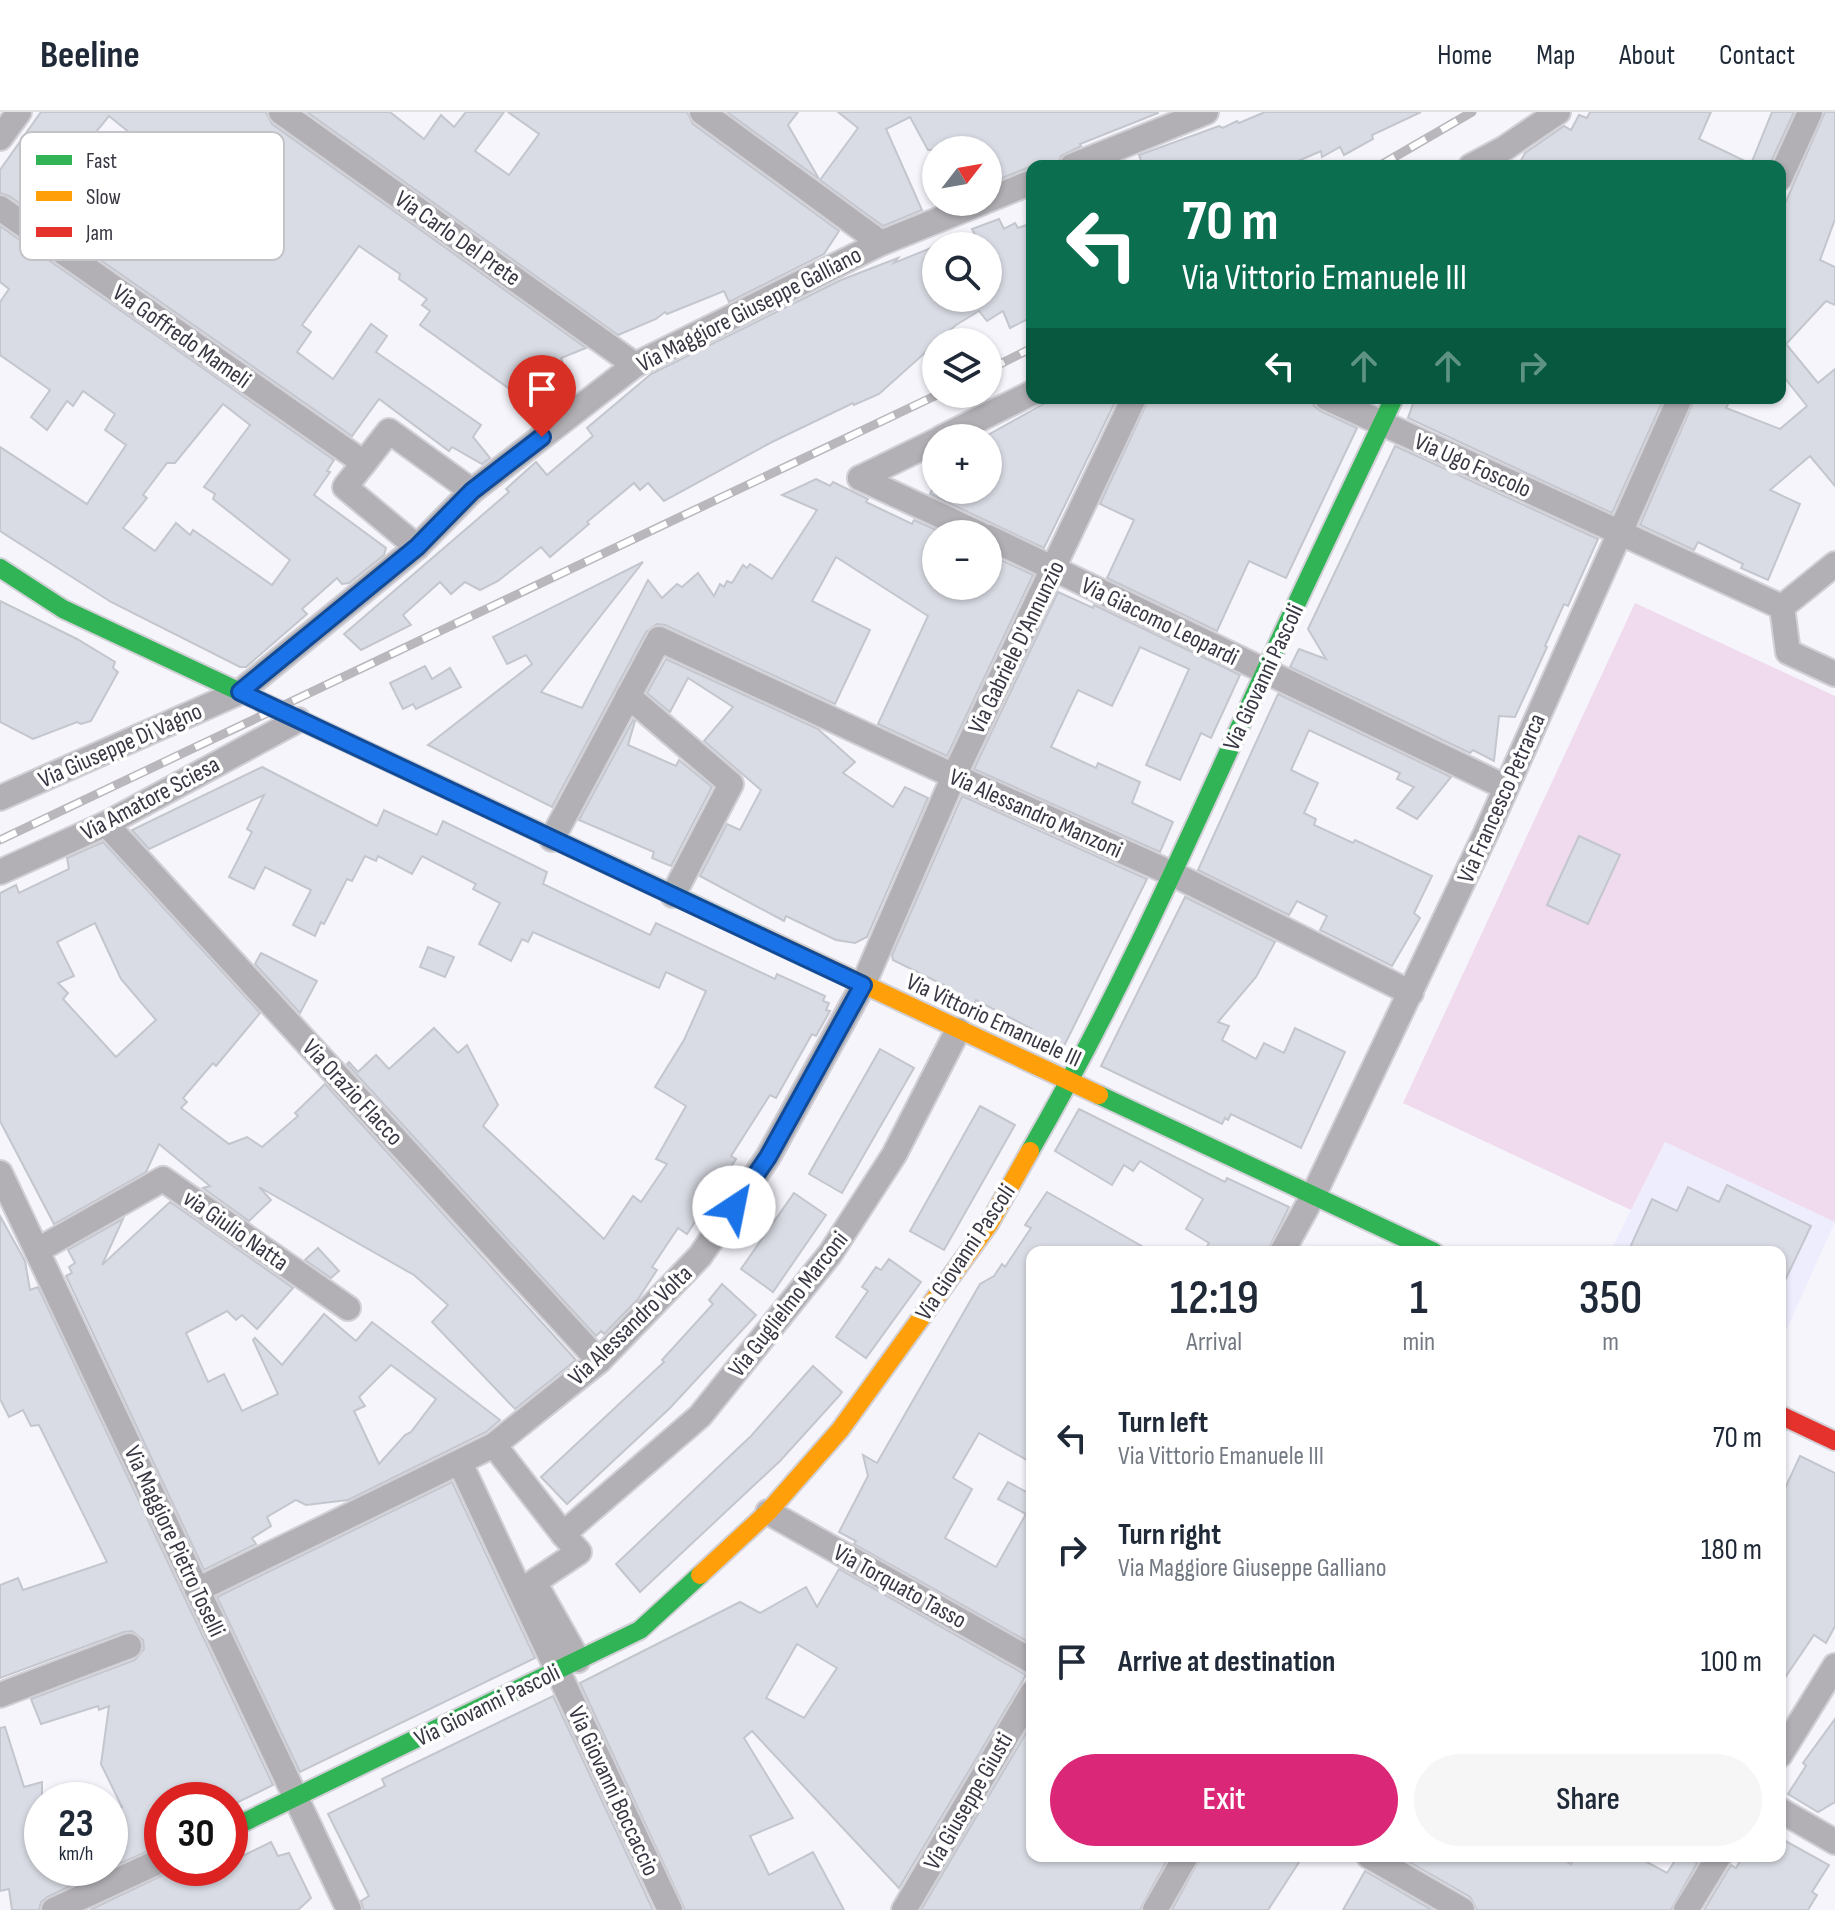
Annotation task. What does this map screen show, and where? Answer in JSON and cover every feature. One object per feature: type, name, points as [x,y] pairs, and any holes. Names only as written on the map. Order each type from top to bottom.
[{"type":"street","points":[[0,138],[19,112]]},
{"type":"street","name":"Via Carlo Del Prete","points":[[281,112],[635,365]]},
{"type":"street","points":[[702,112],[881,243]]},
{"type":"street","points":[[1501,157],[1558,112]]},
{"type":"street","points":[[1786,165],[1810,112]]},
{"type":"street","points":[[1086,160],[1189,115]]},
{"type":"street","name":"Via Maggiore Giuseppe Galliano","points":[[1002,194],[1026,184]]},
{"type":"street","name":"Via Goffredo Mameli","points":[[0,208],[20,222]]},
{"type":"street","name":"Via Maggiore Giuseppe Galliano","points":[[240,692],[417,547],[472,491],[635,365],[881,243],[948,216]]},
{"type":"street","name":"Via Goffredo Mameli","points":[[74,260],[364,463]]},
{"type":"street","points":[[969,424],[1026,396]]},
{"type":"street","name":"Via Gabriele D'Annunzio","points":[[863,985],[954,776],[1131,404]]},
{"type":"street","name":"Via Ugo Foscolo","points":[[1340,404],[1782,607]]},
{"type":"street","name":"Via Giovanni Pascoli","points":[[248,1821],[640,1630],[768,1512],[840,1430],[989,1224],[1070,1082],[1173,874],[1391,404]]},
{"type":"street","name":"Via Francesco Petrarca","points":[[1314,1194],[1411,993],[1677,404]]},
{"type":"street","points":[[417,547],[345,487],[389,431],[472,491]]},
{"type":"street","points":[[922,447],[860,478],[950,520]]},
{"type":"street","name":"Via Giacomo Leopardi","points":[[1002,544],[1505,787]]},
{"type":"street","points":[[1835,564],[1782,607],[1788,652],[1835,674]]},
{"type":"street","name":"Via Vittorio Emanuele III","points":[[0,568],[63,609],[1422,1246]]},
{"type":"street","name":"Via Alessandro Manzoni","points":[[628,696],[659,639],[1173,874],[1411,993]]},
{"type":"street","name":"Via Giuseppe Di Vagno","points":[[1,796],[240,692]]},
{"type":"street","points":[[552,839],[628,696],[731,784],[673,895]]},
{"type":"street","name":"Via Amatore Sciesa","points":[[0,872],[106,824],[298,720]]},
{"type":"street","name":"Via Orazio Flacco","points":[[106,824],[599,1361]]},
{"type":"street","name":"Via Alessandro Volta","points":[[197,1590],[494,1445],[599,1361],[700,1256],[768,1157],[863,985]]},
{"type":"street","name":"Via Guglielmo Marconi","points":[[563,1534],[700,1416],[830,1254],[894,1155],[958,1030]]},
{"type":"street","name":"Via Maggiore Pietro Toselli","points":[[0,1173],[349,1910]]},
{"type":"street","name":"via Giulio Natta","points":[[38,1250],[163,1179],[348,1308]]},
{"type":"street","points":[[1285,1246],[1314,1194]]},
{"type":"street","points":[[1786,1418],[1835,1441]]},
{"type":"street","points":[[494,1445],[579,1552],[534,1582],[568,1666]]},
{"type":"street","points":[[460,1463],[568,1666]]},
{"type":"street","name":"Via Torquato Tasso","points":[[768,1512],[1026,1658]]},
{"type":"street","points":[[0,1695],[129,1646]]},
{"type":"street","name":"Via Giovanni Boccaccio","points":[[568,1666],[670,1910]]},
{"type":"street","points":[[1786,1745],[1835,1666]]},
{"type":"street","name":"Via Giuseppe Giusti","points":[[904,1910],[1026,1703]]},
{"type":"street","points":[[1786,1813],[1835,1842]]},
{"type":"street","points":[[1155,1910],[1183,1862]]},
{"type":"street","points":[[1379,1862],[1462,1910]]},
{"type":"street","points":[[1686,1910],[1715,1862]]},
{"type":"street","points":[[54,1910],[144,1868]]},
{"type":"shaded area","points":[[1635,603],[1835,696],[1835,1222],[1665,1142],[1631,1210],[1403,1103]]},
{"type":"shaded area","points":[[1665,1142],[1835,1222],[1786,1331],[1786,1246],[1613,1246]]},
{"type":"building","points":[[41,112],[266,112],[272,124],[283,132],[129,132],[109,116],[96,132],[27,132]]},
{"type":"building","points":[[307,112],[390,112],[424,139],[441,115],[454,127],[466,112],[504,112],[475,151],[509,175],[539,134],[508,112],[687,112],[693,124],[839,231],[824,254],[729,302],[724,291],[667,314],[665,312],[618,335]]},
{"type":"building","points":[[727,112],[798,112],[788,125],[819,179]]},
{"type":"building","points":[[838,112],[1158,112],[1080,144],[1059,160],[1026,160],[1026,168],[1002,178],[1002,136],[922,136],[922,139],[910,117],[886,129],[922,210],[883,226],[820,180],[858,128]]},
{"type":"building","points":[[1265,112],[1421,112],[1372,135],[1373,139],[1344,155],[1340,147],[1322,157],[1321,151],[1301,160],[1141,160],[1139,155],[1219,126],[1223,128],[1237,121],[1239,123]]},
{"type":"building","points":[[1590,112],[1711,112],[1699,139],[1743,160],[1521,160],[1525,153],[1564,126],[1571,130],[1579,115],[1587,118]]},
{"type":"building","points":[[1772,112],[1794,112],[1772,160],[1753,160]]},
{"type":"building","points":[[1825,112],[1835,112],[1835,219],[1820,260],[1835,267],[1835,305],[1826,301],[1786,344],[1786,201]]},
{"type":"building","points":[[284,133],[586,348],[561,358],[572,386],[542,412],[420,325],[430,311],[422,305],[427,299],[399,279],[400,274],[359,246],[302,325],[311,332],[297,352],[333,379],[371,324],[387,336],[376,352],[481,425],[473,437],[490,458],[482,464],[452,447],[449,451],[379,399],[352,436],[100,260],[284,260]]},
{"type":"building","points":[[20,142],[20,204],[0,193],[0,170]]},
{"type":"building","points":[[999,219],[1004,229],[1015,223],[1018,228],[1026,225],[1026,320],[1010,328],[1002,312],[1002,232],[974,232],[972,229]]},
{"type":"building","points":[[0,226],[20,240],[20,260],[49,260],[334,460],[327,471],[330,472],[314,495],[386,548],[384,555],[349,583],[342,584],[337,578],[302,609],[307,614],[246,667],[240,667],[111,602],[0,531],[0,447],[87,504],[126,445],[105,430],[115,414],[83,391],[73,406],[67,401],[47,430],[31,417],[50,390],[0,355],[0,302],[9,289],[0,282]],"holes":[[[223,404],[250,425],[204,487],[215,494],[213,499],[290,560],[272,585],[193,530],[190,535],[176,523],[155,551],[123,528],[147,498],[143,495],[167,463],[175,463]]]},
{"type":"building","points":[[922,252],[922,312],[977,312],[953,328],[922,328],[922,355],[879,394],[853,403],[772,442],[664,501],[648,483],[640,490],[634,483],[550,557],[541,547],[498,581],[480,590],[465,582],[451,594],[440,582],[403,615],[411,625],[361,650],[344,634],[509,492],[506,489],[536,462],[547,475],[593,436],[587,428],[651,374],[841,280],[898,258],[894,263]]},
{"type":"building","points":[[980,312],[1001,312],[987,321]]},
{"type":"building","points":[[1786,344],[1818,383],[1835,369],[1835,486],[1810,456],[1770,490],[1800,504],[1768,580],[1698,542],[1694,550],[1640,525],[1692,404],[1728,404],[1726,408],[1780,429],[1807,406],[1786,380]]},
{"type":"building","points":[[1043,404],[1114,404],[1044,548],[1002,528],[1002,520],[985,520],[951,504],[1002,504],[1002,427]]},
{"type":"building","points":[[1146,404],[1314,404],[1320,411],[1357,428],[1286,578],[1249,561],[1217,631],[1107,578],[1134,520],[1100,504]]},
{"type":"building","points":[[1413,404],[1661,404],[1612,513],[1408,418]]},
{"type":"building","points":[[1395,446],[1598,539],[1568,606],[1564,604],[1515,717],[1499,716],[1494,761],[1473,750],[1470,753],[1290,667],[1299,649],[1326,659],[1308,629]]},
{"type":"building","points":[[816,479],[830,486],[833,482],[912,524],[914,520],[922,524],[922,600],[1002,600],[1002,561],[1033,575],[947,756],[878,724],[928,616],[836,557],[812,601],[870,630],[835,704],[657,624],[646,632],[552,807],[428,745],[532,664],[526,655],[507,664],[493,637],[643,562],[541,692],[582,708],[648,580],[662,598],[677,584],[682,587],[698,573],[714,596],[720,584],[724,587],[727,581],[732,583],[743,565],[747,568],[750,564],[772,579],[817,510],[782,495]]},
{"type":"building","points":[[1058,592],[1093,608],[1094,605],[1240,675],[1211,738],[1201,733],[1180,780],[1146,765],[1189,669],[1140,647],[1112,706],[1078,690],[1051,747],[1096,768],[1098,763],[1140,782],[1132,803],[1173,822],[1160,852],[974,769]]},
{"type":"building","points":[[0,601],[77,639],[115,662],[113,668],[118,672],[91,721],[77,722],[33,739],[0,722]]},
{"type":"building","points":[[666,659],[818,729],[855,762],[843,773],[893,807],[905,787],[928,798],[867,937],[855,943],[836,940],[786,916],[784,921],[700,876],[727,824],[740,830],[761,790],[704,741],[733,707],[688,678],[670,712],[647,693]]},
{"type":"building","points":[[425,666],[432,679],[450,668],[461,687],[416,709],[413,704],[403,709],[390,683]]},
{"type":"building","points":[[1278,694],[1451,777],[1417,819],[1397,808],[1414,787],[1397,779],[1400,773],[1309,730],[1291,770],[1318,783],[1304,813],[1316,819],[1314,825],[1353,843],[1355,840],[1432,876],[1414,913],[1420,918],[1392,966],[1320,930],[1327,916],[1297,901],[1289,915],[1198,870]]},
{"type":"building","points":[[633,720],[628,745],[676,766],[679,760],[712,787],[671,866],[652,858],[654,852],[579,820]]},
{"type":"building","points":[[262,767],[377,826],[384,810],[437,835],[443,821],[547,872],[543,884],[650,935],[656,923],[775,979],[777,974],[825,996],[823,1001],[829,1003],[826,1010],[830,1011],[816,1036],[812,1034],[776,1098],[770,1095],[731,1156],[736,1159],[687,1234],[678,1228],[652,1267],[657,1270],[638,1299],[604,1334],[601,1331],[596,1336],[347,1064],[349,1062],[358,1072],[376,1055],[389,1069],[434,1028],[458,1053],[467,1045],[498,1105],[483,1126],[604,1239],[633,1196],[641,1202],[667,1164],[656,1159],[686,1106],[655,1087],[684,1040],[706,991],[666,972],[659,988],[533,932],[528,942],[522,939],[511,961],[479,944],[500,903],[473,889],[476,884],[422,856],[412,874],[378,856],[376,861],[365,856],[352,881],[347,879],[315,936],[293,925],[311,890],[265,867],[254,889],[229,877],[252,832],[247,829],[264,795],[149,849],[132,830]]},
{"type":"building","points":[[962,796],[1147,879],[1063,1048],[976,1000],[973,1006],[945,991],[948,987],[893,960],[892,955]]},
{"type":"building","points":[[1579,836],[1620,855],[1588,924],[1547,905]]},
{"type":"building","points":[[103,842],[260,1013],[216,1066],[213,1063],[183,1098],[187,1102],[181,1108],[229,1144],[247,1137],[262,1147],[298,1116],[295,1113],[325,1084],[576,1360],[515,1409],[432,1322],[448,1305],[414,1275],[259,1187],[271,1200],[249,1221],[203,1188],[210,1186],[159,1144],[146,1172],[54,1224],[0,1121],[0,893],[16,885],[19,893],[69,869],[67,858]],"holes":[[[95,923],[121,979],[156,1020],[116,1057],[63,999],[68,993],[58,983],[74,976],[57,942]]]},
{"type":"building","points":[[1185,897],[1275,942],[1256,977],[1218,1022],[1229,1026],[1222,1040],[1256,1059],[1264,1043],[1284,1053],[1295,1028],[1345,1052],[1301,1148],[1231,1114],[1222,1124],[1101,1066]]},
{"type":"building","points":[[428,947],[454,957],[445,977],[420,967]]},
{"type":"building","points":[[261,953],[317,981],[300,1013],[255,964]]},
{"type":"building","points":[[880,1049],[914,1068],[842,1193],[809,1174]]},
{"type":"building","points":[[980,1106],[1015,1125],[944,1250],[910,1231]]},
{"type":"building","points":[[1079,1109],[1225,1182],[1227,1178],[1289,1207],[1270,1246],[1207,1246],[1209,1243],[1186,1229],[1203,1199],[1140,1161],[1133,1171],[1124,1165],[1112,1185],[1055,1151]]},
{"type":"building","points":[[1727,1185],[1811,1226],[1786,1278],[1786,1246],[1631,1246],[1652,1199],[1677,1211],[1688,1187],[1719,1202]]},
{"type":"building","points":[[1047,1192],[1142,1246],[1026,1246],[1026,1460],[979,1433],[953,1478],[972,1489],[945,1538],[996,1567],[1026,1514],[1026,1641],[854,1544],[856,1541],[839,1532],[868,1476],[863,1455],[877,1463],[980,1284],[994,1276],[1002,1264],[1005,1267],[1031,1228],[1025,1225]]},
{"type":"building","points":[[794,1193],[826,1215],[773,1292],[741,1269]]},
{"type":"building","points":[[170,1202],[293,1288],[257,1329],[242,1315],[236,1320],[227,1311],[186,1333],[208,1382],[224,1374],[242,1411],[278,1394],[253,1340],[255,1338],[282,1365],[324,1314],[356,1341],[372,1322],[500,1420],[486,1432],[348,1500],[306,1505],[296,1500],[267,1517],[271,1526],[252,1538],[256,1544],[204,1570],[66,1276],[72,1273],[69,1267],[75,1263],[68,1250],[123,1219],[102,1265]],"holes":[[[391,1365],[436,1399],[411,1432],[379,1464],[354,1411],[365,1406],[359,1397]]]},
{"type":"building","points":[[0,1216],[25,1261],[30,1290],[38,1287],[273,1785],[248,1797],[248,1782],[144,1782],[144,1853],[128,1860],[128,1782],[110,1782],[101,1764],[109,1706],[99,1710],[98,1706],[41,1724],[31,1699],[135,1660],[144,1649],[143,1640],[132,1631],[124,1632],[0,1678],[0,1585],[18,1578],[23,1590],[107,1562],[39,1425],[31,1426],[23,1410],[9,1417],[0,1399]]},
{"type":"building","points":[[318,1248],[339,1271],[331,1278],[305,1260]]},
{"type":"building","points":[[889,1259],[921,1282],[866,1358],[836,1337],[868,1291],[862,1287],[876,1267],[881,1270]]},
{"type":"building","points":[[722,1284],[756,1315],[670,1408],[567,1504],[541,1477],[664,1362],[662,1360],[713,1304],[709,1300]]},
{"type":"building","points":[[813,1366],[842,1392],[780,1461],[640,1592],[616,1564],[751,1436]]},
{"type":"building","points":[[1800,1456],[1835,1473],[1835,1626],[1826,1643],[1814,1635],[1786,1676],[1786,1486]]},
{"type":"building","points":[[452,1482],[535,1658],[300,1772],[217,1597]]},
{"type":"building","points":[[1008,1482],[1026,1492],[1026,1514],[998,1499]]},
{"type":"building","points":[[839,1569],[1026,1675],[899,1888],[752,1731],[744,1738],[793,1818],[750,1836],[769,1875],[813,1852],[844,1910],[685,1910],[580,1683],[740,1602],[760,1613],[806,1587],[817,1607]],"holes":[[[797,1644],[837,1668],[804,1718],[766,1698]]]},
{"type":"building","points":[[553,1696],[653,1910],[364,1910],[361,1901],[369,1896],[328,1814],[385,1786],[382,1779]]},
{"type":"building","points":[[1835,1719],[1835,1802],[1818,1812],[1788,1794],[1806,1766],[1803,1763]]},
{"type":"building","points":[[5,1727],[24,1787],[24,1886],[70,1886],[47,1897],[41,1902],[39,1910],[12,1910],[9,1889],[0,1891],[0,1728]]},
{"type":"building","points":[[1026,1733],[1026,1862],[1166,1862],[1140,1910],[921,1910]]},
{"type":"building","points":[[1786,1841],[1829,1865],[1812,1892],[1817,1895],[1808,1910],[1704,1910],[1731,1865],[1736,1868],[1740,1862],[1786,1862]]},
{"type":"building","points":[[271,1842],[278,1856],[289,1853],[311,1898],[298,1910],[90,1910],[144,1884],[248,1886],[248,1853]]},
{"type":"building","points":[[1198,1862],[1299,1862],[1268,1910],[1172,1910]]},
{"type":"building","points":[[1409,1862],[1647,1862],[1667,1873],[1674,1862],[1697,1863],[1671,1910],[1477,1910],[1470,1897]]},
{"type":"building","points":[[1365,1871],[1432,1910],[1343,1910]]},
{"type":"railway","points":[[1389,160],[1472,112]]},
{"type":"railway","points":[[1002,363],[1026,351]]},
{"type":"railway","points":[[0,840],[922,402]]},
{"type":"traffic: fast","points":[[1030,1151],[1152,918],[1391,404]]},
{"type":"traffic: fast","points":[[0,568],[63,609],[763,937]]},
{"type":"traffic: fast","points":[[1099,1095],[1421,1246]]},
{"type":"traffic: fast","points":[[248,1820],[640,1630],[700,1575]]},
{"type":"traffic: slow","points":[[763,937],[1099,1095]]},
{"type":"traffic: slow","points":[[700,1575],[768,1512],[840,1430],[989,1224],[1030,1151]]},
{"type":"traffic: jam","points":[[1786,1418],[1835,1441]]},
{"type":"route","points":[[542,437],[472,491],[417,547],[240,692],[863,985],[768,1157],[734,1207]]}]
